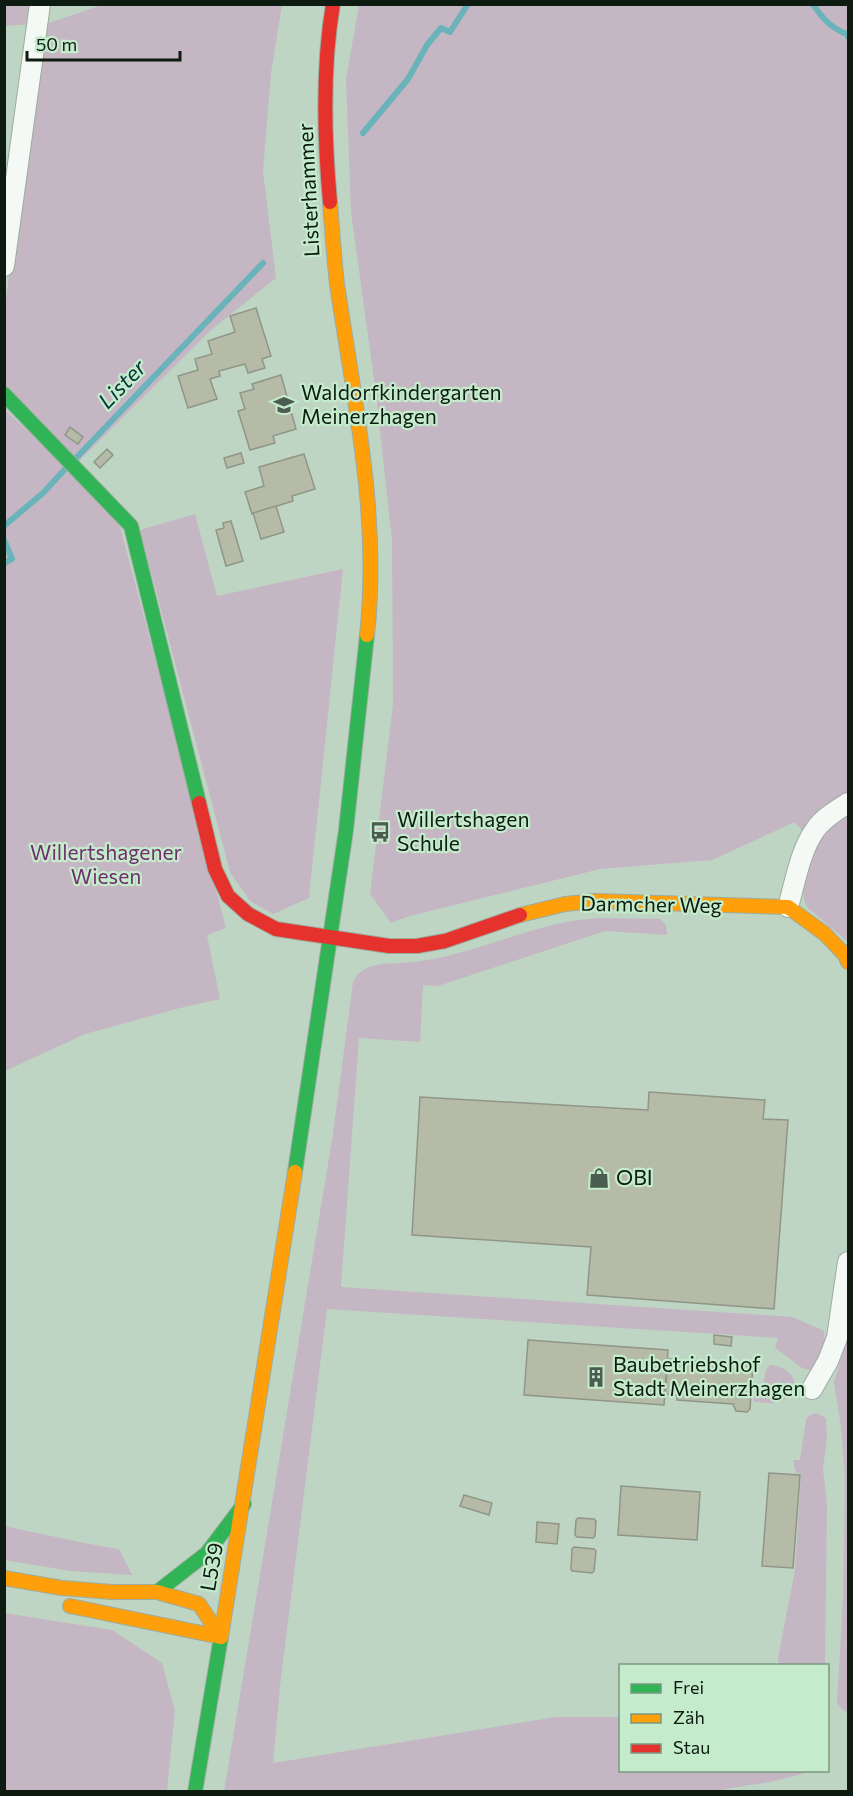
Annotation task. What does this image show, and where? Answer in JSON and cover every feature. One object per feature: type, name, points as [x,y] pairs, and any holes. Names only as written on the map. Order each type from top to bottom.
[{"type":"main road","name":"Listerhammer","points":[[331,938],[349,806],[371,602],[370,513],[337,281],[325,144],[328,33],[333,4]]},
{"type":"main road","name":"Darmcher Weg","points":[[4,394],[131,526],[215,869],[228,896],[248,914],[276,929],[389,946],[417,946],[445,941],[531,912],[565,904],[595,901],[788,908]]},
{"type":"main road","points":[[788,908],[825,934],[849,962]]},
{"type":"main road","name":"L539","points":[[195,1791],[244,1504],[331,938]]},
{"type":"main road","points":[[157,1592],[207,1553],[244,1504]]},
{"type":"main road","points":[[4,1578],[92,1590],[157,1592],[199,1604],[221,1637]]},
{"type":"main road","points":[[62,1604],[221,1637]]},
{"type":"street","points":[[4,266],[40,4]]},
{"type":"street","points":[[788,908],[803,854],[814,830],[829,815],[849,803]]},
{"type":"street","points":[[812,1389],[828,1362],[837,1338],[849,1262]]},
{"type":"green space","points":[[4,5],[36,5],[33,24],[5,26]]},
{"type":"green space","points":[[102,5],[282,5],[271,73],[263,171],[276,278],[211,330],[78,462],[5,386],[5,308],[40,26]]},
{"type":"green space","points":[[359,5],[848,5],[848,797],[804,833],[795,822],[712,860],[600,869],[410,916],[391,923],[370,894],[393,704],[392,541],[376,394],[351,212],[346,79]]},
{"type":"green space","name":"Willertshagener Wiesen","points":[[4,409],[116,511],[226,928],[207,935],[220,999],[85,1034],[5,1071]]},
{"type":"green space","points":[[195,514],[217,596],[343,569],[309,898],[273,914],[250,901],[230,872],[140,530]]},
{"type":"green space","points":[[848,812],[848,942],[808,908],[803,893],[813,849],[819,836]]},
{"type":"green space","points":[[599,918],[660,919],[666,925],[667,935],[605,931],[438,986],[423,985],[420,1042],[359,1038],[341,1287],[793,1317],[824,1331],[825,1344],[815,1368],[809,1370],[802,1368],[775,1348],[778,1338],[327,1309],[280,1686],[273,1763],[556,1717],[619,1717],[619,1772],[809,1772],[775,1781],[710,1792],[224,1792],[333,1134],[353,982],[362,971],[380,964],[426,960],[451,955],[548,926]]},
{"type":"green space","points":[[848,1336],[848,1703],[846,1713],[837,1703],[843,1598],[845,1478],[841,1427],[834,1382]]},
{"type":"green space","points":[[770,1365],[788,1372],[794,1378],[796,1387],[782,1401],[754,1402],[754,1394],[763,1394],[765,1374]]},
{"type":"green space","points":[[816,1413],[826,1418],[827,1436],[823,1470],[827,1505],[825,1664],[779,1664],[778,1658],[795,1570],[801,1474],[796,1473],[793,1460],[800,1460],[806,1419]]},
{"type":"green space","points":[[4,1526],[119,1549],[132,1575],[71,1571],[5,1560]]},
{"type":"green space","points":[[4,1613],[112,1630],[162,1663],[175,1711],[167,1791],[5,1791]]},
{"type":"building","points":[[256,308],[271,356],[262,359],[265,368],[248,373],[245,364],[219,371],[220,376],[210,379],[217,399],[188,408],[178,376],[198,370],[195,359],[212,354],[208,341],[235,332],[230,316]]},
{"type":"building","points":[[281,375],[296,429],[273,436],[275,443],[250,450],[238,411],[245,409],[240,393],[254,389],[252,384]]},
{"type":"building","points":[[70,427],[83,437],[78,444],[65,435]]},
{"type":"building","points":[[107,449],[113,455],[100,468],[94,462]]},
{"type":"building","points":[[241,453],[244,463],[227,468],[224,458]]},
{"type":"building","points":[[304,454],[315,489],[292,496],[293,501],[252,514],[245,492],[264,486],[259,467]]},
{"type":"building","points":[[276,506],[284,532],[261,539],[253,513]]},
{"type":"building","points":[[231,521],[243,561],[226,566],[216,530],[224,528],[223,523]]},
{"type":"building","name":"OBI","points":[[649,1092],[765,1100],[763,1119],[788,1120],[774,1309],[587,1295],[591,1247],[412,1235],[420,1097],[648,1110]]},
{"type":"building","points":[[714,1335],[732,1337],[731,1346],[714,1344]]},
{"type":"building","name":"Baubetriebshof Stadt Meinerzhagen","points":[[528,1340],[668,1350],[664,1405],[524,1395]]},
{"type":"building","name":"Baubetriebshof Stadt Meinerzhagen","points":[[668,1359],[753,1365],[750,1409],[747,1412],[736,1411],[733,1404],[677,1400],[677,1395],[665,1394]]},
{"type":"building","points":[[769,1473],[800,1475],[793,1568],[762,1566]]},
{"type":"building","points":[[621,1486],[700,1492],[697,1540],[618,1535]]},
{"type":"building","points":[[464,1495],[492,1503],[489,1515],[460,1506]]},
{"type":"building","points":[[578,1518],[596,1521],[593,1538],[575,1535]]},
{"type":"building","points":[[537,1522],[559,1524],[557,1544],[536,1542]]},
{"type":"building","points":[[574,1547],[596,1551],[592,1573],[572,1571],[572,1549]]},
{"type":"waterway","name":"Lister","points":[[363,133],[408,79],[427,45],[441,28],[450,32],[468,4]]},
{"type":"waterway","points":[[813,4],[827,22],[847,34],[848,37]]},
{"type":"waterway","name":"Lister","points":[[76,458],[263,263]]},
{"type":"waterway","name":"Lister","points":[[4,526],[43,493],[67,467]]},
{"type":"waterway","name":"Lister","points":[[4,540],[12,559],[4,563]]},
{"type":"traffic: fast","points":[[4,394],[131,526],[199,803]]},
{"type":"traffic: fast","points":[[295,1172],[346,830],[367,635]]},
{"type":"traffic: fast","points":[[157,1592],[207,1553],[244,1504]]},
{"type":"traffic: fast","points":[[195,1792],[221,1637]]},
{"type":"traffic: slow","points":[[330,202],[337,284],[368,503],[370,591],[367,635]]},
{"type":"traffic: slow","points":[[520,915],[565,904],[595,901],[788,907],[825,934],[845,955],[848,962]]},
{"type":"traffic: slow","points":[[221,1637],[295,1172]]},
{"type":"traffic: slow","points":[[4,1578],[62,1588],[112,1592],[157,1592],[199,1604],[221,1637]]},
{"type":"traffic: slow","points":[[70,1606],[221,1637]]},
{"type":"traffic: jam","points":[[330,202],[325,103],[329,28],[333,4]]},
{"type":"traffic: jam","points":[[199,803],[215,869],[228,896],[248,914],[276,929],[389,946],[417,946],[445,941],[520,915]]},
{"type":"place","name":"Waldorfkindergarten Meinerzhagen","points":[[284,405]]},
{"type":"place","name":"Willertshagen Schule","points":[[380,832]]},
{"type":"place","name":"OBI","points":[[599,1178]]},
{"type":"place","name":"Baubetriebshof Stadt Meinerzhagen","points":[[596,1377]]}]
